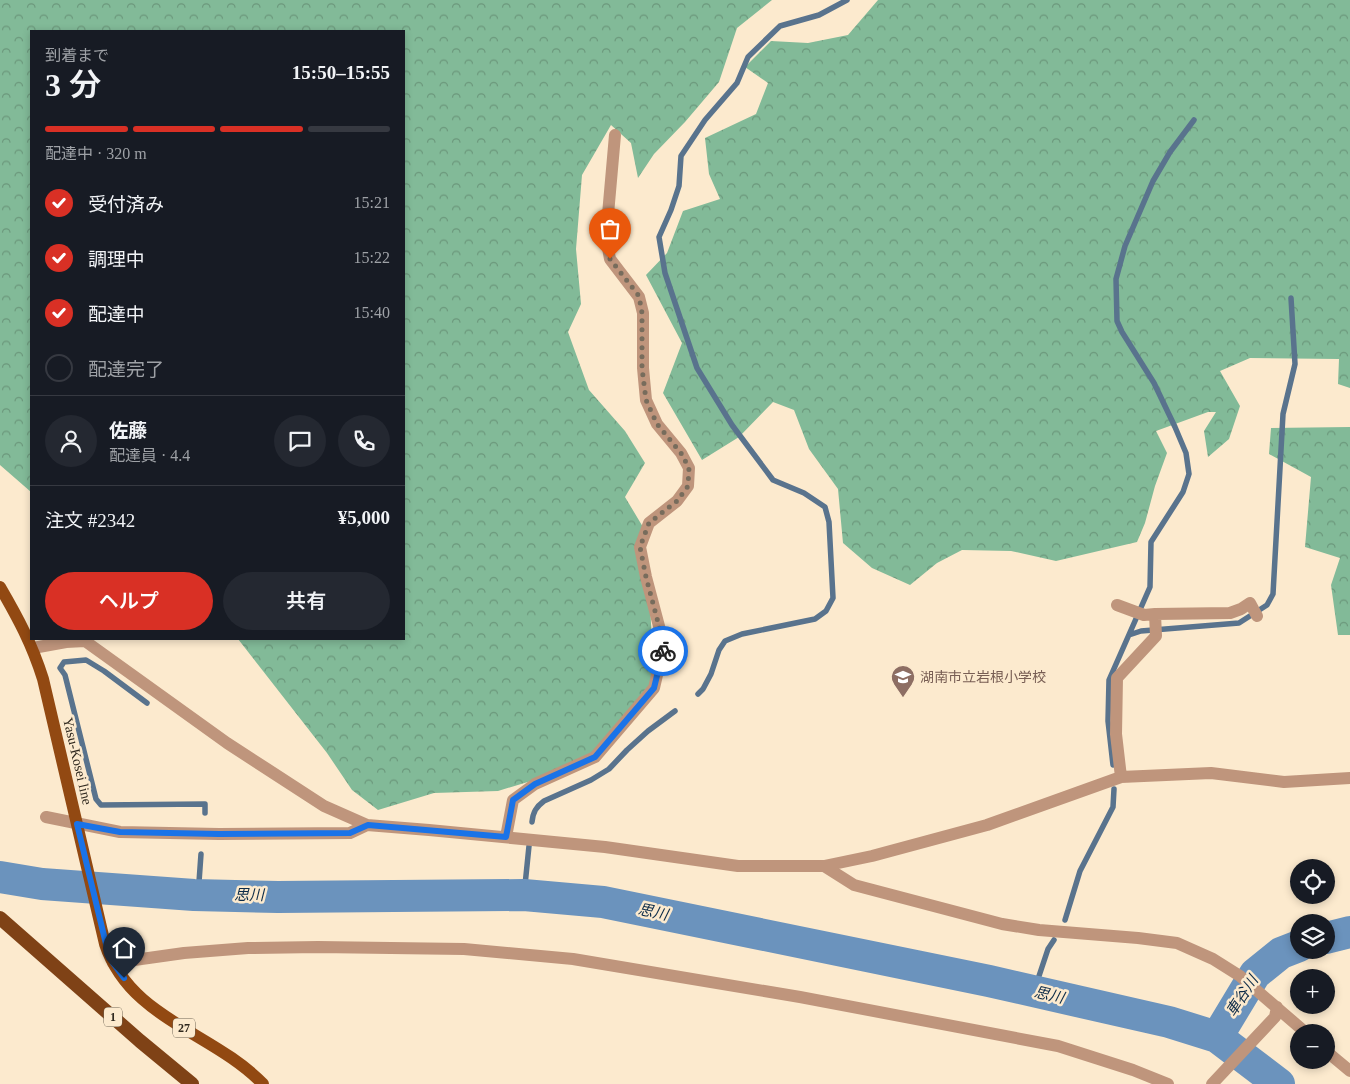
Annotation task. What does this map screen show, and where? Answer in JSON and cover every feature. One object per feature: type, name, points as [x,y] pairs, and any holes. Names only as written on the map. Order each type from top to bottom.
[{"type":"highway","name":"1","points":[[0,918],[192,1084]]},
{"type":"main road","name":"Yasu-Kosei line","points":[[0,587],[33,648],[43,679],[111,959],[134,993],[156,1011],[234,1060],[263,1084]]},
{"type":"street","points":[[506,837],[513,800],[535,784],[595,757],[654,688],[664,645],[640,547],[649,523],[677,501],[688,486],[689,468],[681,453],[657,424],[646,400],[642,368],[642,313],[639,296],[610,259],[606,237],[615,134]]},
{"type":"street","points":[[1117,605],[1147,615],[1230,613],[1250,603],[1255,612]]},
{"type":"street","points":[[1121,777],[1116,734],[1117,678],[1156,636],[1147,615]]},
{"type":"street","points":[[33,648],[66,642],[85,641],[227,743],[324,806],[368,825],[506,837],[738,866],[824,866],[872,856],[986,825],[1121,777],[1212,773],[1284,782],[1350,778]]},
{"type":"street","points":[[46,817],[78,828],[120,832],[219,834],[350,833],[368,825]]},
{"type":"street","points":[[824,866],[854,884],[1002,924],[1039,930],[1177,943],[1214,959],[1240,976],[1276,1012],[1293,1024]]},
{"type":"street","points":[[111,959],[248,948],[318,947],[464,949],[573,959],[791,995],[1058,1046],[1133,1070],[1168,1084]]},
{"type":"street","points":[[1212,1084],[1276,1012]]},
{"type":"street","points":[[1335,1058],[1350,1071]]},
{"type":"green space","points":[[0,0],[772,0],[737,28],[719,82],[685,122],[654,154],[638,178],[631,143],[611,125],[582,175],[576,249],[581,304],[568,332],[589,390],[625,431],[645,463],[625,497],[643,527],[650,601],[654,691],[621,734],[564,771],[498,791],[434,793],[378,810],[352,790],[327,753],[239,640],[405,640],[405,30],[30,30],[30,491],[0,465]]},
{"type":"green space","points":[[878,0],[1350,0],[1350,388],[1338,384],[1339,359],[1250,358],[1220,371],[1240,406],[1229,439],[1208,457],[1204,431],[1216,412],[1208,412],[1156,431],[1167,453],[1155,486],[1145,523],[1137,542],[1056,561],[1011,551],[962,550],[937,563],[910,585],[872,568],[843,543],[838,489],[809,449],[794,410],[773,402],[739,437],[702,460],[663,393],[682,343],[646,275],[667,253],[683,211],[720,199],[709,174],[705,138],[756,114],[768,83],[745,67],[771,41],[808,43],[848,35]]},
{"type":"green space","points":[[1350,427],[1350,635],[1338,635],[1331,585],[1340,558],[1305,547],[1311,477],[1269,454],[1271,428]]},
{"type":"waterway","points":[[698,694],[711,674],[719,650],[725,641],[742,634],[815,619],[826,611],[833,598],[829,522],[825,507],[804,493],[773,480],[732,425],[697,368],[665,273],[659,237],[679,186],[681,156],[705,120],[737,83],[748,57],[780,26],[819,15],[847,0]]},
{"type":"waterway","points":[[1113,765],[1108,721],[1109,680],[1150,587],[1151,542],[1183,492],[1189,474],[1186,453],[1175,427],[1154,383],[1117,321],[1116,279],[1125,246],[1153,181],[1170,152],[1194,120]]},
{"type":"waterway","points":[[1129,635],[1141,631],[1239,623],[1267,605],[1273,594],[1283,414],[1295,364],[1291,298]]},
{"type":"waterway","points":[[147,703],[86,660],[64,662],[60,668],[65,675],[96,799],[101,805],[205,804],[205,813]]},
{"type":"waterway","points":[[532,822],[535,810],[544,801],[591,780],[609,769],[648,731],[675,711]]},
{"type":"waterway","points":[[1065,920],[1080,871],[1113,807],[1114,789]]},
{"type":"waterway","points":[[524,895],[529,846]]},
{"type":"waterway","points":[[194,895],[199,882],[201,854]]},
{"type":"waterway","name":"思川","points":[[0,877],[42,884],[194,895],[278,897],[524,895],[603,902],[989,981],[1169,1022],[1217,1037],[1279,1084]]},
{"type":"waterway","name":"車谷川","points":[[1335,936],[1350,932]]},
{"type":"waterway","points":[[1034,991],[1048,949],[1054,940]]},
{"type":"waterway","name":"車谷川","points":[[1217,1037],[1255,974],[1281,953],[1290,950]]},
{"type":"way so far","points":[[610,259],[639,296],[642,313],[642,368],[646,400],[657,424],[681,453],[689,468],[688,486],[677,501],[649,523],[640,547],[664,645],[663,651]]},
{"type":"place","name":"湖南市立岩根小学校","points":[[903,698]]},
{"type":"route","points":[[124,978],[109,956],[77,824],[120,832],[219,834],[350,833],[368,825],[506,837],[513,800],[535,784],[595,757],[654,688],[663,651]]}]
